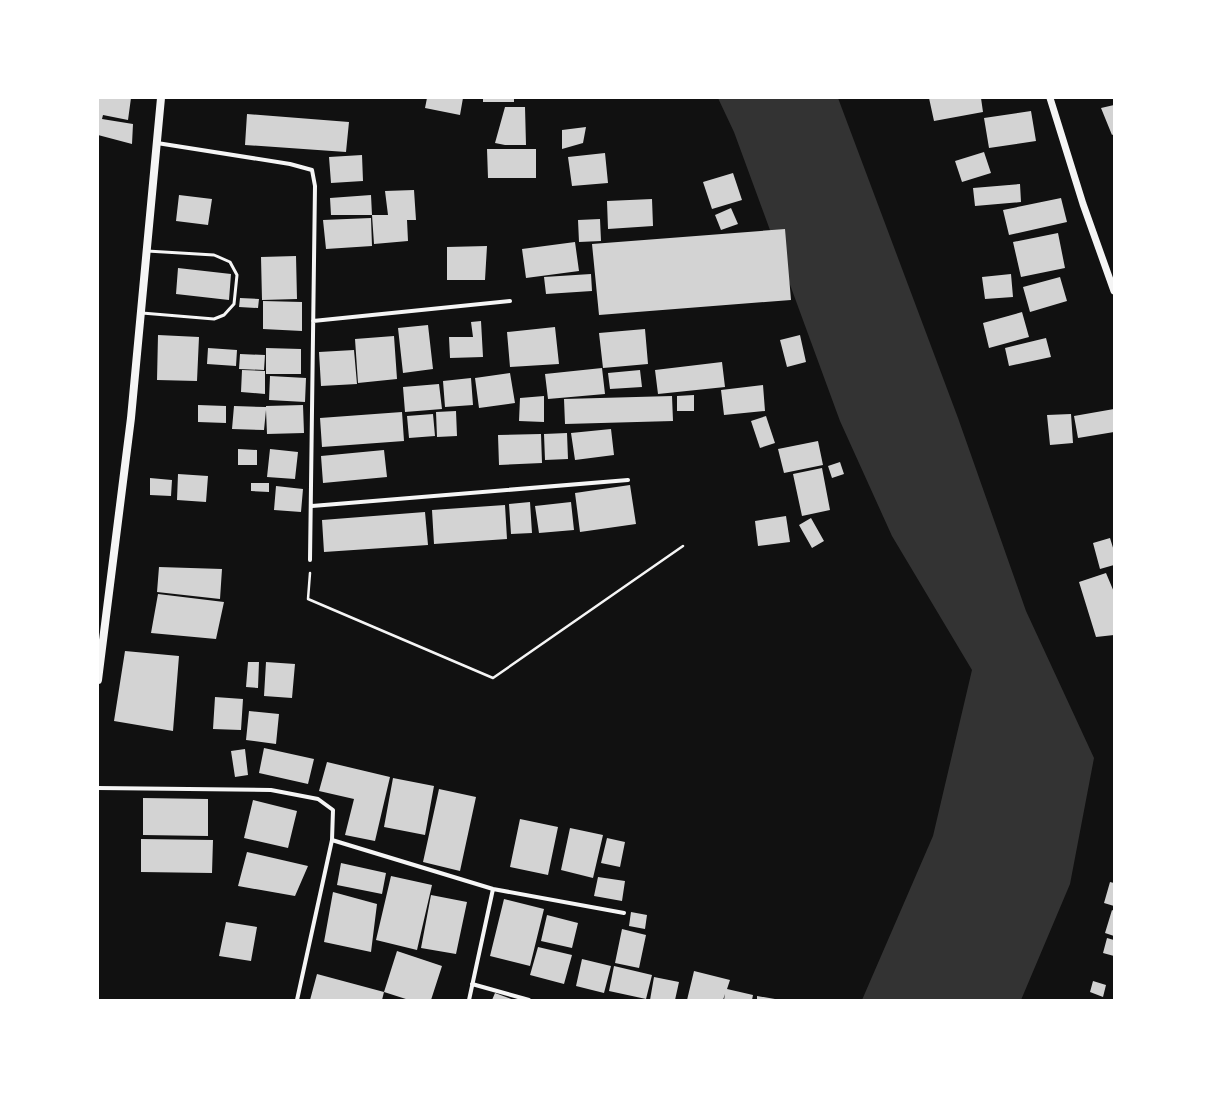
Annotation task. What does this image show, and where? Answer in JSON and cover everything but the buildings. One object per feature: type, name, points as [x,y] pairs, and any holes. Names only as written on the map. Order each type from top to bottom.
[{"type":"main road","points":[[98,680],[131,418],[160,98]]},
{"type":"street","points":[[1050,98],[1083,204],[1114,291]]},
{"type":"street","points":[[157,142],[290,164],[312,170],[315,186],[312,506],[310,560]]},
{"type":"street","points":[[313,321],[510,301]]},
{"type":"street","points":[[312,506],[628,480]]},
{"type":"street","points":[[98,788],[271,790],[318,799],[333,810],[332,840],[297,1000]]},
{"type":"street","points":[[332,840],[493,889],[624,913]]},
{"type":"street","points":[[469,1000],[493,889]]},
{"type":"street","points":[[472,984],[529,1000]]},
{"type":"lane","points":[[141,313],[214,320],[224,315],[234,304],[237,275],[230,262],[214,255],[146,251]]},
{"type":"path","points":[[310,560],[308,599],[493,678],[683,546]]},
{"type":"shaded area","points":[[718,98],[838,98],[958,418],[1026,611],[1094,758],[1070,884],[1021,1000],[862,1000],[933,836],[972,670],[892,536],[840,421],[734,132]]}]
